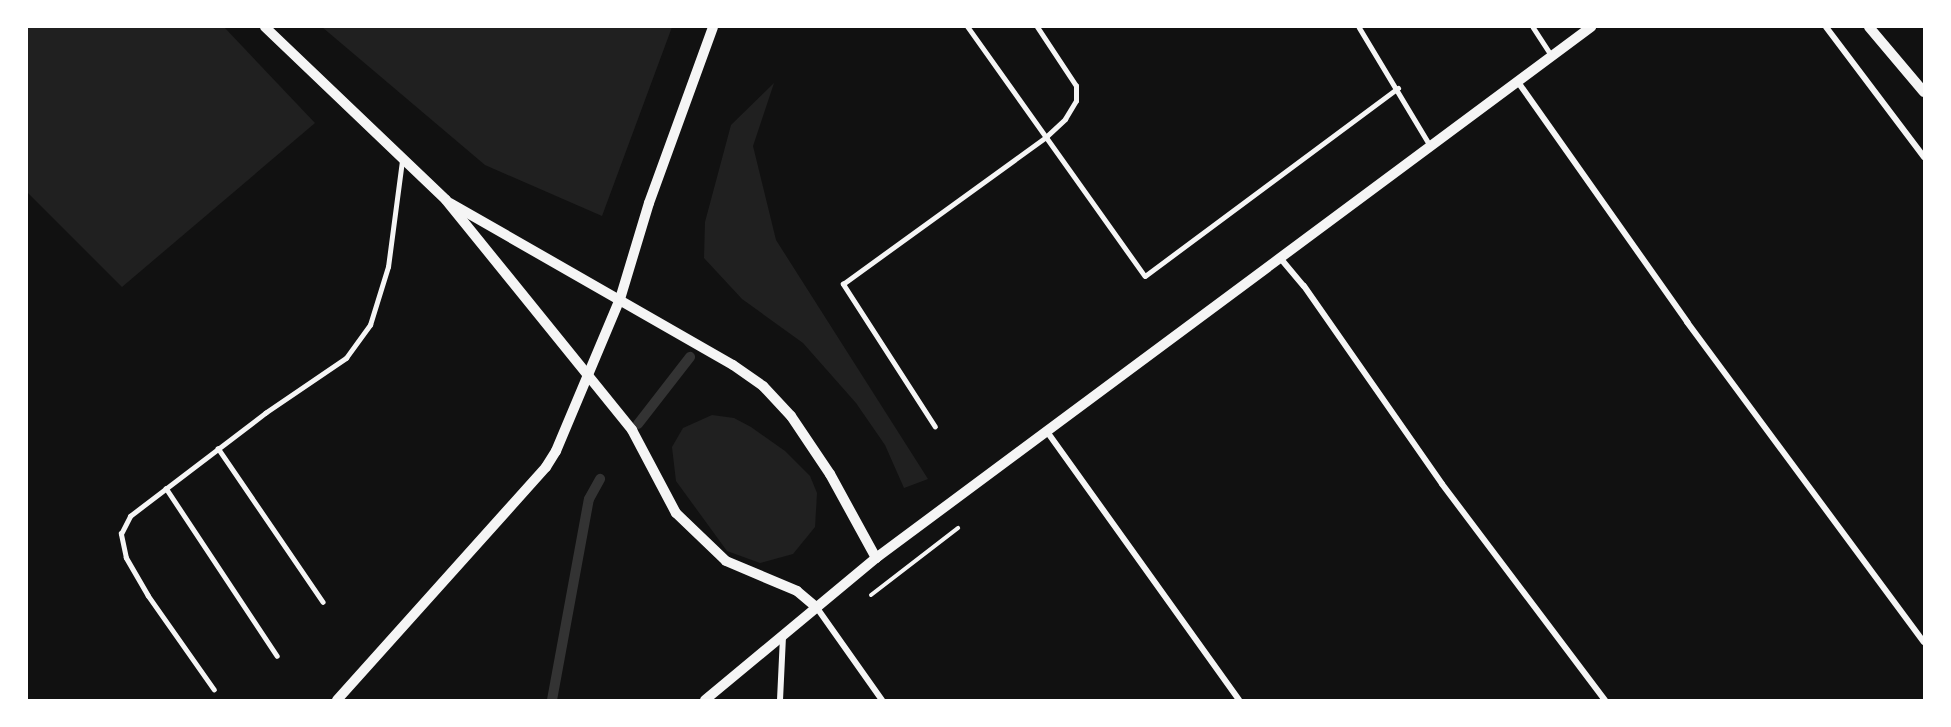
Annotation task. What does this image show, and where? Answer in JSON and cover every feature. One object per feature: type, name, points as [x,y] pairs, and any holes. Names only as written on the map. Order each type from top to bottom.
[{"type":"street","points":[[265,27],[446,200],[588,372],[632,430],[676,513],[726,561],[797,591],[817,608],[882,700]]},
{"type":"street","points":[[337,700],[546,467],[620,299],[649,204],[712,27]]},
{"type":"street","points":[[705,700],[876,558],[1281,260],[1591,27]]},
{"type":"street","points":[[1826,27],[1924,157]]},
{"type":"street","points":[[1869,27],[1924,92]]},
{"type":"street","points":[[1518,82],[1687,322],[1924,642]]},
{"type":"street","points":[[446,200],[620,299],[763,386],[791,416],[830,474],[876,558]]},
{"type":"street","points":[[1281,260],[1605,700]]},
{"type":"street","points":[[1048,433],[1239,700]]},
{"type":"street","points":[[780,700],[783,636]]},
{"type":"lane","points":[[968,27],[1145,276],[1398,88]]},
{"type":"lane","points":[[935,427],[843,284],[1046,137],[1076,101],[1076,86],[1037,27]]},
{"type":"lane","points":[[1359,27],[1432,147]]},
{"type":"lane","points":[[1533,27],[1552,57]]},
{"type":"lane","points":[[214,690],[148,596],[126,558],[121,534],[130,516],[218,448],[346,358],[370,325],[388,267],[402,158]]},
{"type":"lane","points":[[218,448],[323,602]]},
{"type":"lane","points":[[166,488],[277,656]]},
{"type":"shaded area","points":[[27,27],[224,27],[315,123],[122,287],[27,192]]},
{"type":"shaded area","points":[[322,27],[672,27],[602,216],[485,165]]},
{"type":"shaded area","points":[[774,83],[753,146],[776,240],[928,479],[904,488],[885,445],[856,403],[803,343],[742,299],[704,258],[705,222],[731,125]]},
{"type":"shaded area","points":[[712,415],[734,418],[751,427],[785,451],[810,476],[817,493],[815,527],[793,554],[760,563],[727,551],[676,481],[672,447],[683,428]]},
{"type":"waterway","points":[[638,424],[690,357]]},
{"type":"waterway","points":[[552,700],[589,499],[600,479]]}]
